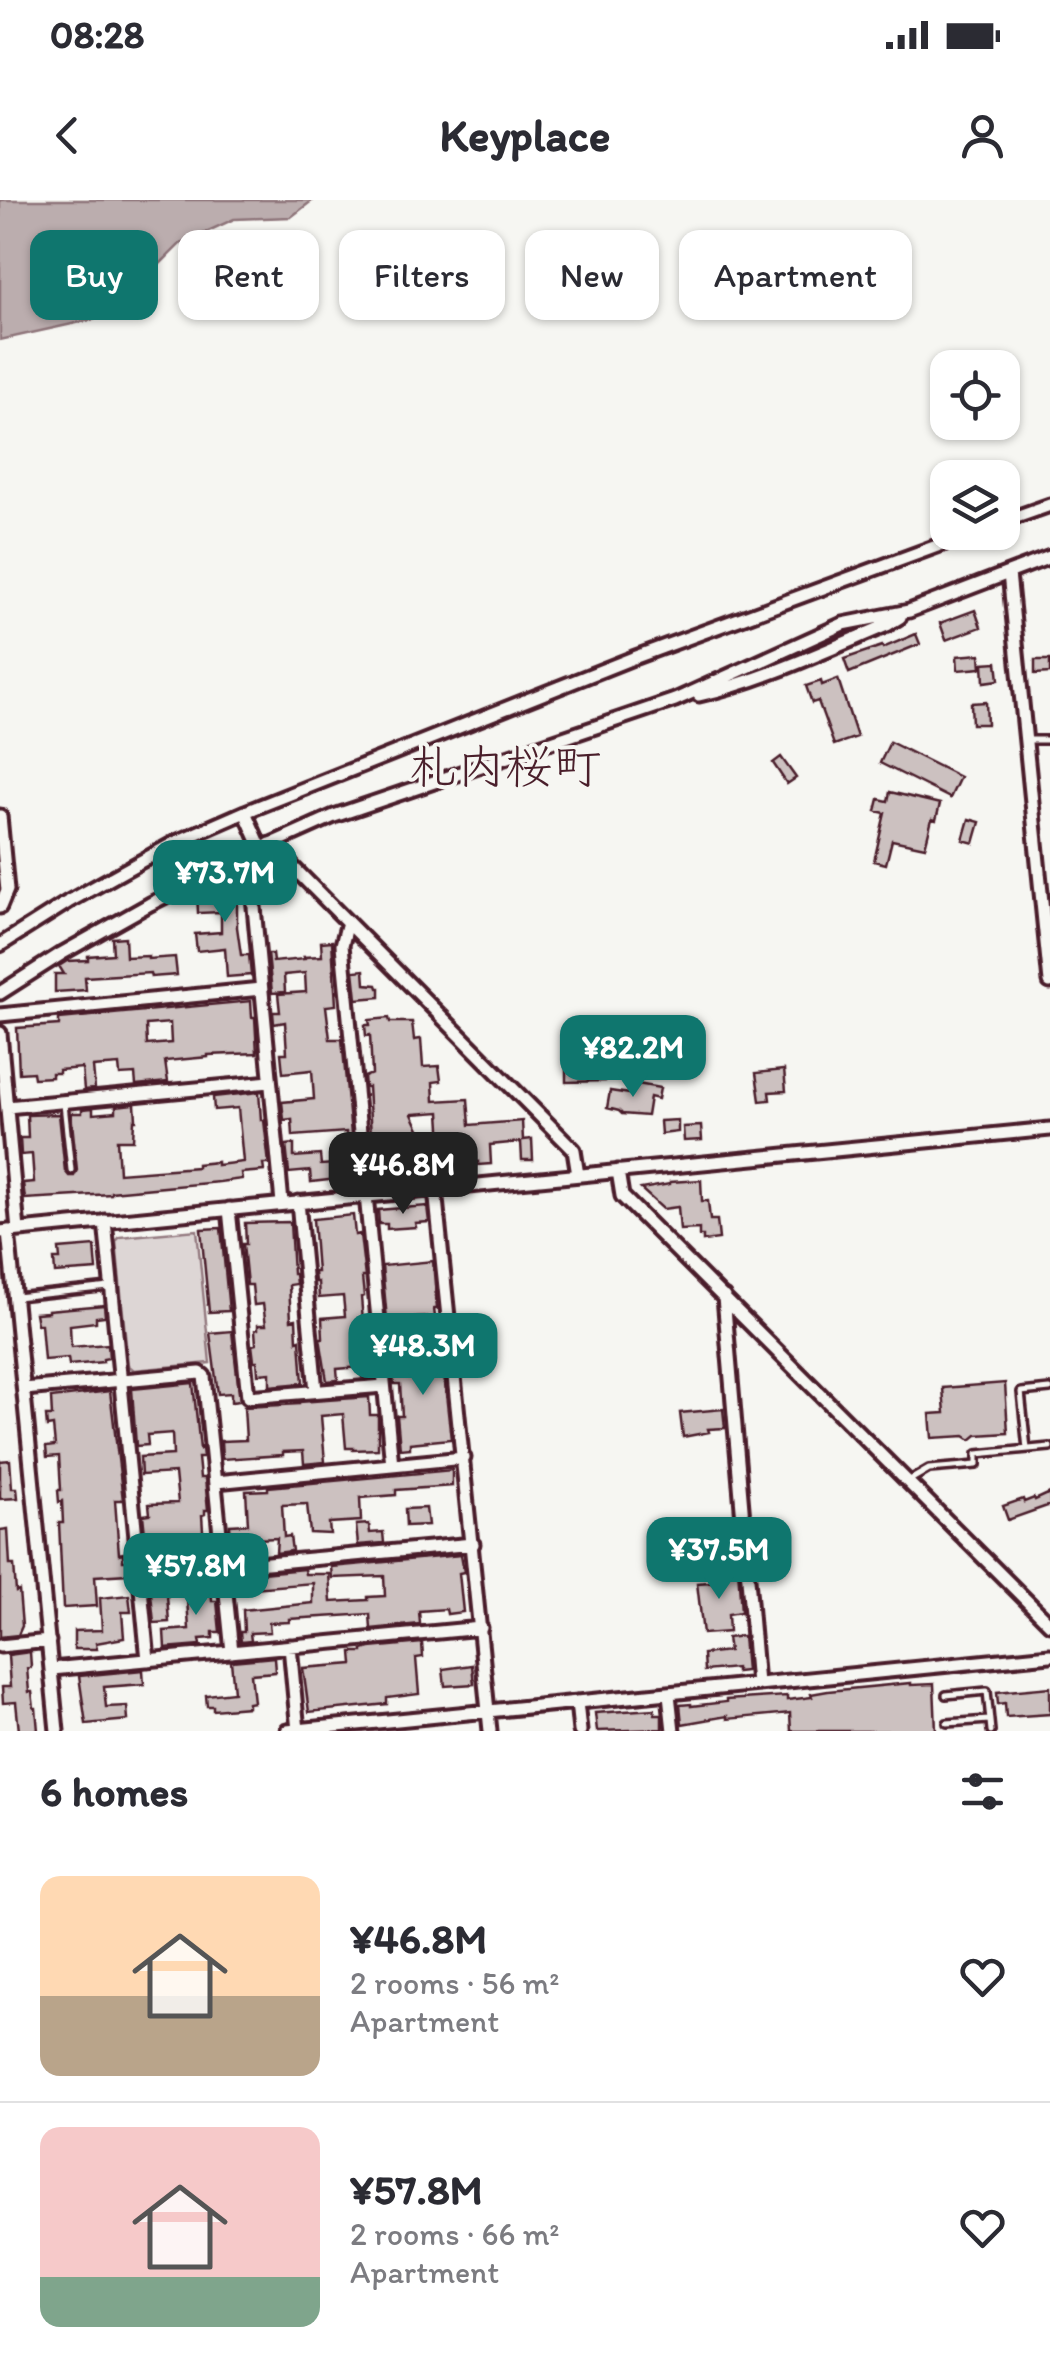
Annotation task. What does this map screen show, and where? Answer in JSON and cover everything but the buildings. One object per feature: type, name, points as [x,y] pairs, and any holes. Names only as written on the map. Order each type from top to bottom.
[{"type":"street","points":[[1020,516],[1050,505]]},
{"type":"street","points":[[0,945],[174,843],[245,812],[633,658],[930,548]]},
{"type":"street","points":[[0,994],[136,912],[334,816],[675,700],[842,624],[909,612],[1048,558]]},
{"type":"street","points":[[1009,573],[1050,982]]},
{"type":"street","points":[[245,812],[260,849],[261,989],[282,1203]]},
{"type":"street","points":[[0,816],[7,890],[0,907]]},
{"type":"street","points":[[260,849],[348,922],[574,1150],[578,1175]]},
{"type":"street","points":[[348,922],[342,945],[392,1465]]},
{"type":"street","points":[[0,1015],[261,989]]},
{"type":"street","points":[[0,1034],[7,1106],[9,1231],[57,1731]]},
{"type":"street","points":[[7,1106],[270,1082]]},
{"type":"street","points":[[9,1231],[1050,1129]]},
{"type":"street","points":[[618,1171],[622,1196],[1050,1624]]},
{"type":"street","points":[[435,1189],[490,1731]]},
{"type":"street","points":[[298,1202],[316,1391]]},
{"type":"street","points":[[229,1209],[248,1396],[384,1386]]},
{"type":"street","points":[[105,1221],[148,1660]]},
{"type":"street","points":[[724,1297],[756,1684]]},
{"type":"street","points":[[0,1316],[17,1314]]},
{"type":"street","points":[[24,1389],[200,1373],[204,1376],[232,1652]]},
{"type":"street","points":[[216,1482],[464,1458]]},
{"type":"street","points":[[224,1567],[473,1544]]},
{"type":"street","points":[[52,1669],[481,1628]]},
{"type":"street","points":[[0,1646],[49,1641]]},
{"type":"street","points":[[290,1646],[298,1730]]},
{"type":"street","points":[[287,1731],[1050,1655]]},
{"type":"street","points":[[669,1694],[672,1731]]},
{"type":"street","points":[[577,1702],[580,1731]]},
{"type":"lane","points":[[1026,740],[1050,740]]},
{"type":"lane","points":[[64,1101],[71,1170]]},
{"type":"lane","points":[[15,1297],[112,1287]]},
{"type":"lane","points":[[1027,1449],[1021,1392],[1050,1390]]},
{"type":"lane","points":[[908,1482],[929,1469],[977,1465],[977,1454],[1050,1447]]},
{"type":"lane","points":[[946,1695],[988,1692],[991,1731]]},
{"type":"lane","points":[[947,1723],[990,1720]]},
{"type":"shaded area","points":[[0,200],[313,200],[291,217],[234,219],[210,230],[178,230],[178,246],[158,266],[158,230],[30,230],[30,320],[90,320],[0,340]]},
{"type":"shaded area","points":[[197,1230],[210,1363],[134,1370],[128,1365],[116,1241],[120,1237]]},
{"type":"district","name":"札内桜町","points":[[505,766]]}]
